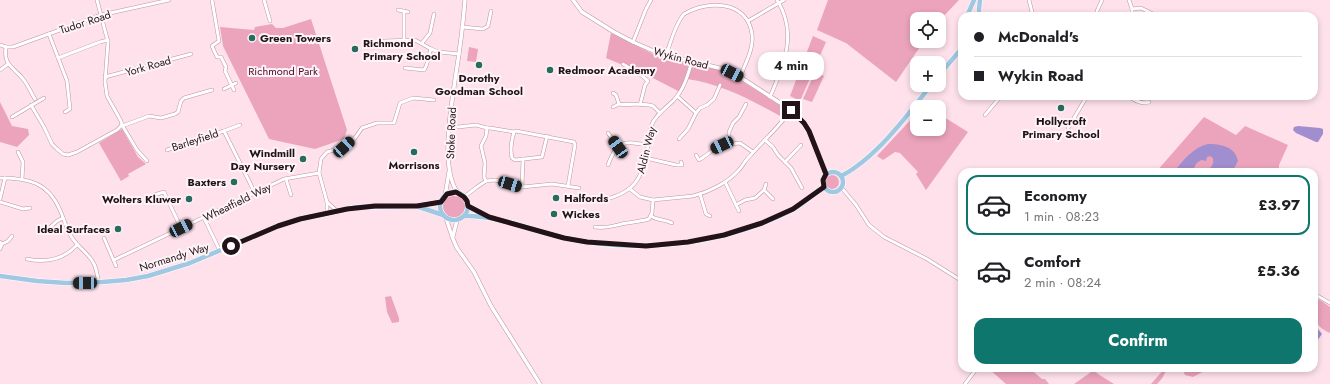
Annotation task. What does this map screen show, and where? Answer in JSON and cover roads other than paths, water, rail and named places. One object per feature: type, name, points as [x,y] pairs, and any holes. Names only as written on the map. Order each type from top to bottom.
[{"type":"main road","points":[[969,12],[974,0]]},
{"type":"main road","points":[[979,12],[980,0]]},
{"type":"main road","points":[[946,67],[958,53]]},
{"type":"main road","points":[[841,176],[859,165],[891,135],[925,92]]},
{"type":"main road","points":[[836,172],[841,176],[841,187],[836,191],[831,192],[824,187],[823,180],[826,174],[836,172]]},
{"type":"main road","points":[[468,206],[489,217],[564,238],[587,242],[646,246],[688,242],[724,235],[762,223],[793,209],[824,187]]},
{"type":"main road","points":[[452,192],[458,193],[467,201],[468,211],[464,216],[457,220],[444,216],[441,210],[441,202],[444,196],[452,192]]},
{"type":"main road","name":"Normandy Way","points":[[0,276],[66,283],[113,281],[148,276],[190,263],[278,226],[300,219],[358,207],[417,206],[441,202]]},
{"type":"main road","name":"Normandy Way","points":[[417,206],[444,216]]},
{"type":"main road","points":[[464,216],[489,217]]},
{"type":"street","points":[[97,0],[108,40],[105,77],[107,96],[137,150],[147,161]]},
{"type":"street","name":"Tudor Road","points":[[6,47],[17,46],[101,15],[151,2],[169,0]]},
{"type":"street","points":[[212,0],[219,41],[212,46],[217,57],[221,57],[226,66],[225,71],[234,90]]},
{"type":"street","points":[[264,0],[270,21]]},
{"type":"street","name":"Stoke Road","points":[[458,193],[452,182],[448,151],[450,122],[465,0]]},
{"type":"street","name":"Wykin Road","points":[[573,0],[587,16],[633,42],[658,53],[723,69],[740,77],[791,110],[804,123],[809,131],[826,174]]},
{"type":"street","points":[[633,42],[651,0]]},
{"type":"street","points":[[748,21],[778,2],[784,0]]},
{"type":"street","points":[[1030,0],[1032,12]]},
{"type":"street","points":[[1098,11],[1102,0]]},
{"type":"street","points":[[1129,0],[1132,9],[1141,8],[1149,12]]},
{"type":"street","points":[[666,55],[676,28],[683,15],[693,7],[704,2]]},
{"type":"street","points":[[726,2],[738,8],[748,21],[752,34],[750,53],[740,77]]},
{"type":"street","points":[[770,97],[784,62],[788,41],[786,19],[778,2]]},
{"type":"street","points":[[398,10],[408,12]]},
{"type":"street","points":[[404,11],[404,40]]},
{"type":"street","points":[[462,27],[484,29],[488,26],[491,11]]},
{"type":"street","points":[[422,43],[430,33],[434,14]]},
{"type":"street","points":[[49,34],[68,84],[70,109],[65,112]]},
{"type":"street","points":[[58,58],[82,48],[108,40]]},
{"type":"street","points":[[384,41],[415,40],[439,52],[459,54]]},
{"type":"street","points":[[0,45],[6,47],[5,57],[8,64],[24,80],[35,99]]},
{"type":"street","points":[[405,68],[424,70],[431,49]]},
{"type":"street","name":"York Road","points":[[105,77],[191,54]]},
{"type":"street","name":"Aldin Way","points":[[598,201],[617,197],[630,189],[641,175],[646,158],[649,134],[653,122],[677,96],[687,79],[692,61]]},
{"type":"street","points":[[0,70],[8,64]]},
{"type":"street","points":[[623,64],[640,74],[648,81],[645,86],[640,105]]},
{"type":"street","points":[[224,89],[236,83]]},
{"type":"street","points":[[679,139],[688,129],[700,108],[707,105],[714,99],[720,85]]},
{"type":"street","points":[[31,105],[49,138],[57,149],[63,154],[68,155],[77,152],[117,130],[122,125],[149,116],[161,118],[175,114],[178,112],[181,101],[184,98],[212,90]]},
{"type":"street","points":[[613,93],[616,95],[619,104]]},
{"type":"street","points":[[677,96],[696,113]]},
{"type":"street","points":[[12,117],[44,98]]},
{"type":"street","points":[[327,213],[327,202],[320,173],[321,159],[327,152],[344,147],[362,128],[377,122],[394,123],[400,103],[413,98],[434,100]]},
{"type":"street","points":[[985,115],[998,100]]},
{"type":"street","points":[[1068,128],[1085,100]]},
{"type":"street","points":[[1134,100],[1146,104],[1149,102]]},
{"type":"street","points":[[613,107],[619,104],[652,106],[660,113]]},
{"type":"street","points":[[729,144],[729,132],[733,123],[739,117],[745,106],[748,109]]},
{"type":"street","points":[[630,189],[640,197],[653,200],[700,194],[718,186],[738,171],[791,110]]},
{"type":"street","points":[[456,131],[458,127],[457,123]]},
{"type":"street","name":"Barleyfield","points":[[167,150],[240,125]]},
{"type":"street","points":[[458,127],[476,125],[573,141],[575,143],[568,186]]},
{"type":"street","points":[[486,181],[484,177],[484,163],[481,146],[486,136],[487,128]]},
{"type":"street","name":"Barleyfield","points":[[224,131],[255,193]]},
{"type":"street","points":[[514,132],[510,146],[512,158],[515,160],[542,157],[547,136]]},
{"type":"street","points":[[608,133],[618,147]]},
{"type":"street","points":[[765,140],[790,168],[802,188]]},
{"type":"street","points":[[608,165],[612,154],[624,143],[631,142],[648,145]]},
{"type":"street","points":[[693,162],[699,160],[715,148],[722,145],[740,143],[753,152]]},
{"type":"street","points":[[785,162],[801,145]]},
{"type":"street","points":[[18,152],[23,162],[22,179]]},
{"type":"street","points":[[696,155],[699,160]]},
{"type":"street","points":[[646,158],[676,165],[682,163],[686,164]]},
{"type":"street","points":[[522,187],[523,159]]},
{"type":"street","name":"Stoke Road","points":[[444,196],[450,171]]},
{"type":"street","name":"Wheatfield Way","points":[[114,260],[286,179],[320,173]]},
{"type":"street","points":[[0,178],[22,179],[38,185],[49,193],[58,206],[69,233],[77,245],[94,263],[99,282]]},
{"type":"street","points":[[5,178],[0,200],[23,209],[30,208]]},
{"type":"street","points":[[286,179],[291,195]]},
{"type":"street","points":[[464,197],[486,181],[495,180],[522,187],[548,184],[579,188]]},
{"type":"street","points":[[725,182],[739,211]]},
{"type":"street","points":[[736,205],[746,200],[756,198],[764,190],[766,184]]},
{"type":"street","points":[[841,187],[856,205],[869,225],[884,237],[926,259],[958,279]]},
{"type":"street","points":[[764,190],[773,199]]},
{"type":"street","points":[[154,195],[164,192],[181,228]]},
{"type":"street","points":[[700,194],[704,216],[710,216]]},
{"type":"street","points":[[595,227],[612,227],[649,219],[652,213],[653,200]]},
{"type":"street","points":[[327,202],[336,211]]},
{"type":"street","points":[[444,216],[461,255],[478,278],[491,306],[540,384]]},
{"type":"street","points":[[651,216],[661,221],[668,220],[672,223]]},
{"type":"street","points":[[45,232],[57,221],[63,218]]},
{"type":"street","points":[[204,218],[220,251]]},
{"type":"street","points":[[453,239],[457,220]]},
{"type":"street","points":[[0,249],[1,243],[8,241],[12,236]]},
{"type":"street","points":[[104,238],[116,266]]},
{"type":"street","points":[[27,259],[37,262],[54,260],[66,255],[77,245]]},
{"type":"street","points":[[1318,296],[1330,303]]},
{"type":"street","points":[[965,384],[973,372]]},
{"type":"place","name":"Green Towers","points":[[252,38]]},
{"type":"place","name":"Richmond Primary School","points":[[355,49]]},
{"type":"place","name":"Dorothy Goodman School","points":[[479,65]]},
{"type":"place","name":"Redmoor Academy","points":[[550,70]]},
{"type":"place","name":"Hollycroft Primary School","points":[[1061,108]]},
{"type":"place","name":"Morrisons","points":[[414,152]]},
{"type":"place","name":"Windmill Day Nursery","points":[[303,159]]},
{"type":"place","name":"Baxters","points":[[234,182]]},
{"type":"place","name":"Halfords","points":[[556,198]]},
{"type":"place","name":"Wolters Kluwer","points":[[189,199]]},
{"type":"place","name":"Wickes","points":[[554,214]]},
{"type":"place","name":"Ideal Surfaces","points":[[118,229]]},
{"type":"park label","name":"Richmond Park","points":[[283,71]]}]
